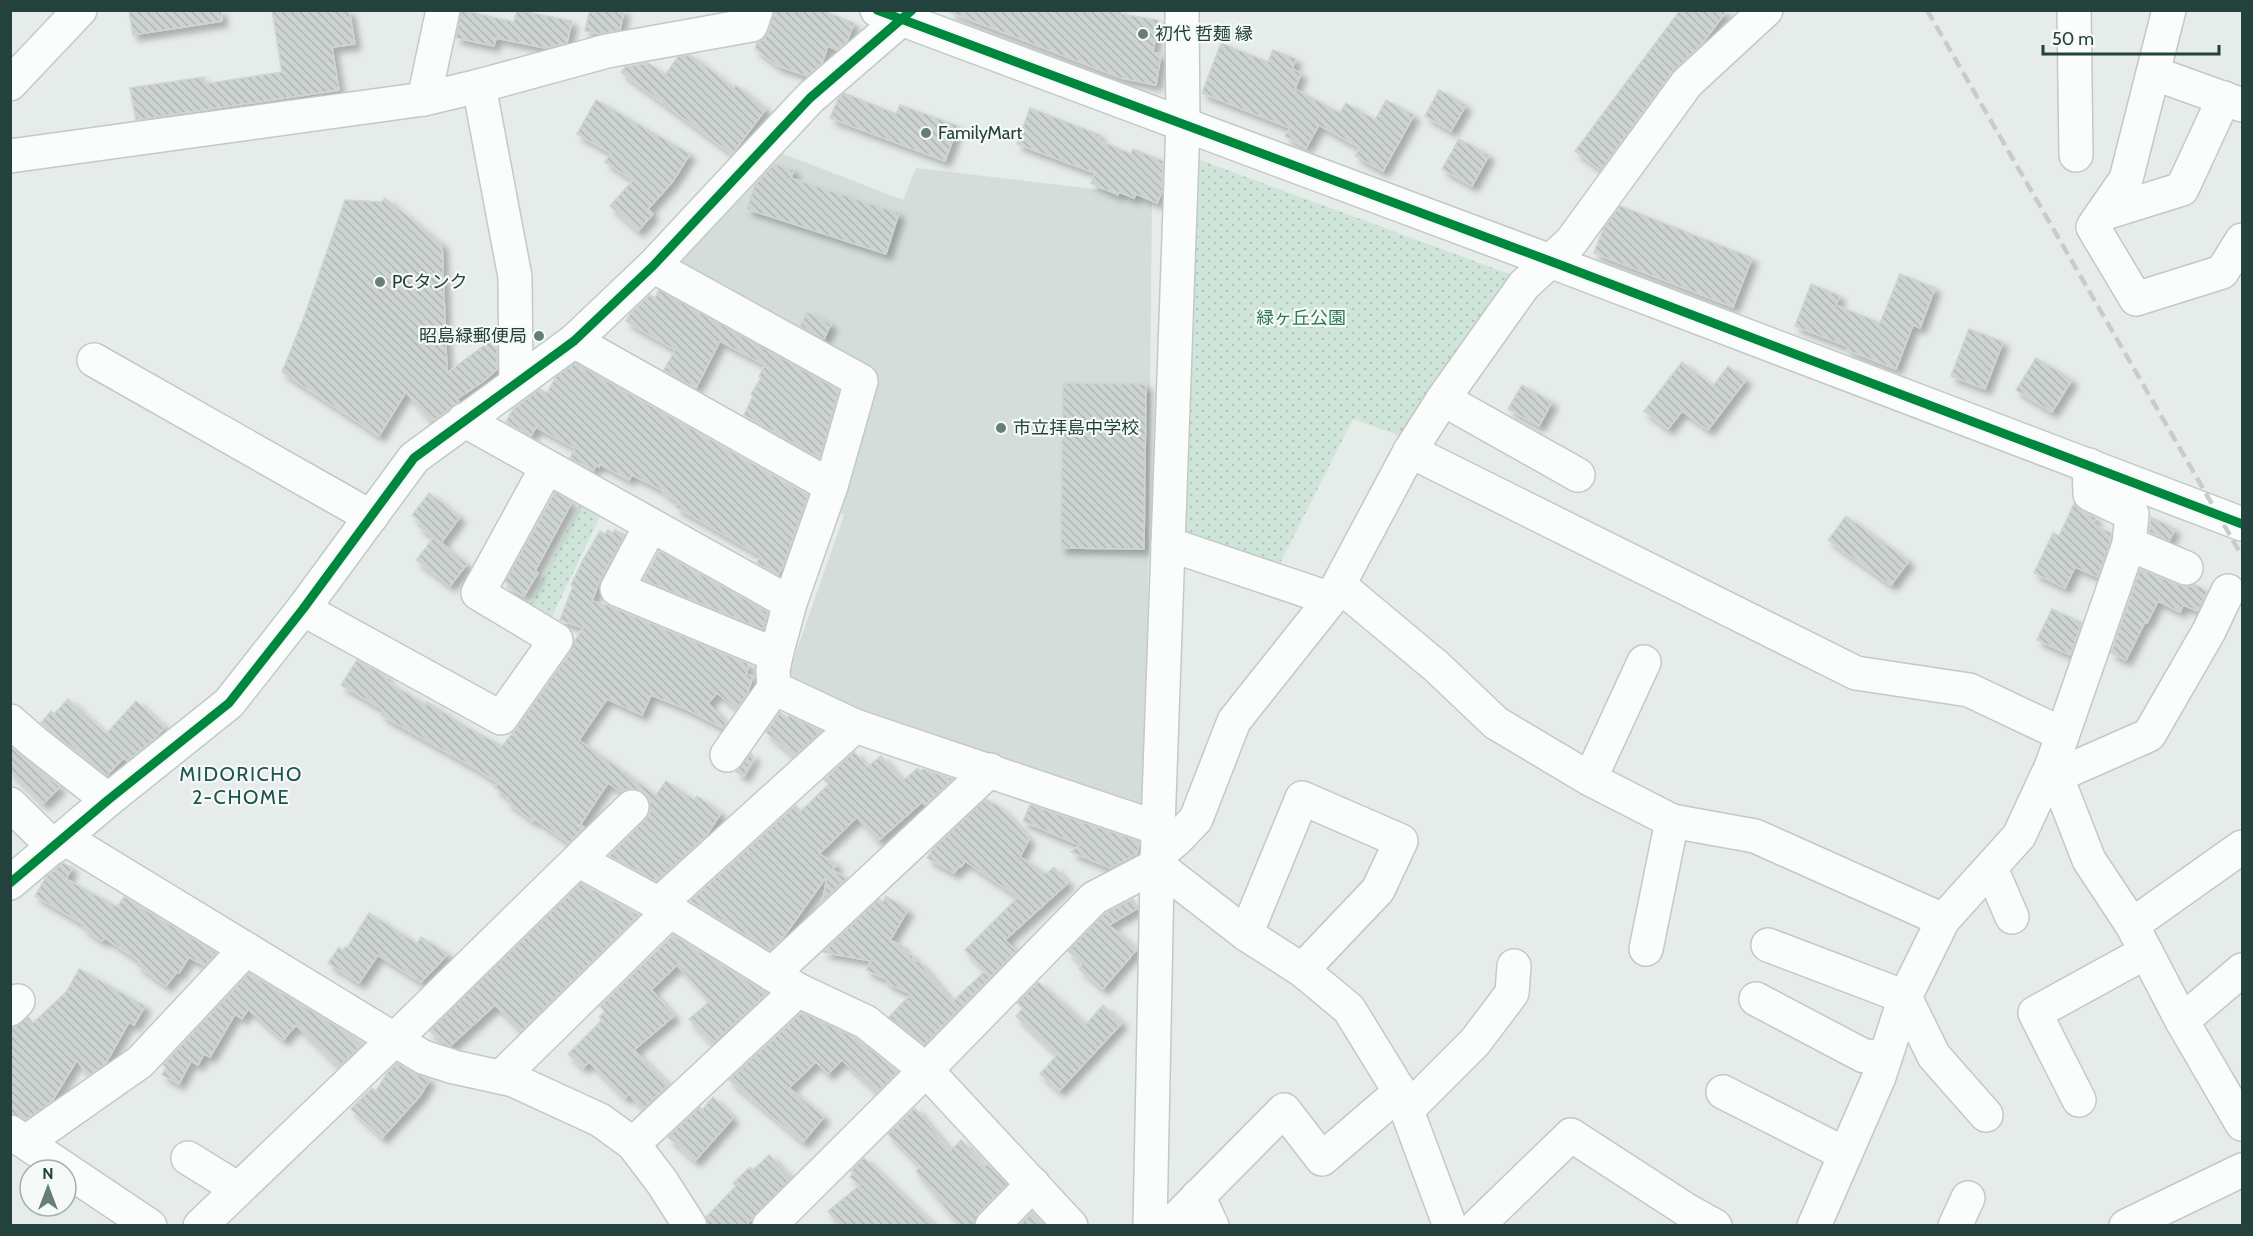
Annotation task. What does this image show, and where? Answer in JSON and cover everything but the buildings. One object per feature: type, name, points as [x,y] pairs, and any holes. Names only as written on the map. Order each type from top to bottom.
[{"type":"street","points":[[10,84],[80,10]]},
{"type":"street","points":[[423,99],[443,10]]},
{"type":"street","points":[[10,156],[423,99],[607,51],[751,25],[756,10]]},
{"type":"street","points":[[1150,1226],[1157,850],[1183,124],[1182,10]]},
{"type":"street","points":[[769,1226],[1094,898],[1157,850],[1176,840],[1196,819],[1234,721],[1335,592],[1410,451],[1443,399],[1524,285],[1571,242],[1687,83],[1766,10]]},
{"type":"street","points":[[2074,10],[2076,155]]},
{"type":"street","points":[[2169,10],[2126,179],[2093,227],[2136,299],[2222,272],[2242,240]]},
{"type":"street","points":[[10,883],[108,800],[229,703],[303,609],[414,458],[574,341],[653,266],[810,98],[897,14],[2242,524]]},
{"type":"street","points":[[2102,214],[2182,189],[2233,101],[2153,72]]},
{"type":"street","points":[[479,86],[515,277],[516,383]]},
{"type":"street","points":[[653,266],[861,381],[831,486],[790,603],[773,670],[774,688],[727,755]]},
{"type":"street","points":[[574,341],[831,486]]},
{"type":"street","points":[[94,360],[371,517]]},
{"type":"street","points":[[1443,399],[1578,475]]},
{"type":"street","points":[[464,420],[790,603]]},
{"type":"street","points":[[1410,451],[1856,673],[1969,690],[2062,734]]},
{"type":"street","points":[[1814,1226],[1879,1077],[1905,997],[1943,921],[2019,836],[2054,770],[2062,734],[2129,544],[2132,514],[2090,494],[2089,465]]},
{"type":"street","points":[[303,609],[501,718],[556,639],[478,593],[547,466]]},
{"type":"street","points":[[651,525],[617,589],[776,655]]},
{"type":"street","points":[[1168,544],[1335,592],[1437,667],[1496,723],[1590,779],[1672,821],[1755,836],[1943,921]]},
{"type":"street","points":[[2129,544],[2186,568]]},
{"type":"street","points":[[2054,770],[2149,735],[2209,631],[2228,591]]},
{"type":"street","points":[[1590,779],[1644,662]]},
{"type":"street","points":[[774,688],[855,726],[990,770],[1157,850],[1246,934],[1302,970],[1349,1010],[1404,1101],[1450,1226]]},
{"type":"street","points":[[10,721],[108,800]]},
{"type":"street","points":[[501,1077],[664,907],[855,726]]},
{"type":"street","points":[[633,1144],[784,982],[990,770]]},
{"type":"street","points":[[2054,770],[2089,860],[2139,939],[2182,1021],[2242,1124]]},
{"type":"street","points":[[1246,934],[1302,798],[1401,841],[1378,890],[1302,970]]},
{"type":"street","points":[[10,804],[59,842],[246,949],[423,1057],[454,1067],[513,1080],[600,1120],[633,1144],[663,1182],[690,1226]]},
{"type":"street","points":[[201,1226],[632,807]]},
{"type":"street","points":[[1646,949],[1672,821]]},
{"type":"street","points":[[2079,1100],[2035,1013],[2139,939],[2242,847]]},
{"type":"street","points":[[578,860],[664,907],[784,982],[866,1022],[926,1070],[1071,1226]]},
{"type":"street","points":[[1990,868],[2012,917]]},
{"type":"street","points":[[1768,945],[1905,997],[1934,1056],[1986,1115]]},
{"type":"street","points":[[150,1226],[18,1137],[140,1062],[246,949]]},
{"type":"street","points":[[1168,1226],[1284,1110],[1322,1159],[1404,1101],[1475,1042],[1512,993],[1514,966]]},
{"type":"street","points":[[2182,1021],[2242,970]]},
{"type":"street","points":[[1756,999],[1864,1056],[1884,1057]]},
{"type":"street","points":[[1723,1092],[1845,1154]]},
{"type":"street","points":[[1477,1226],[1571,1135],[1694,1221]]},
{"type":"street","points":[[188,1158],[238,1189]]},
{"type":"street","points":[[2126,1226],[2242,1170]]},
{"type":"street","points":[[992,1226],[1033,1184]]},
{"type":"street","points":[[1198,1196],[1212,1226]]},
{"type":"shaded area","name":"市立拝島中学校","points":[[763,146],[903,200],[916,168],[1152,196],[1146,815],[786,681],[844,515],[824,503],[871,371],[660,257]]},
{"type":"green space","name":"緑ヶ丘公園","points":[[1192,157],[1515,276],[1488,305],[1403,437],[1353,419],[1274,575],[1182,547]]},
{"type":"green space","points":[[583,499],[601,514],[552,617],[530,605]]},
{"type":"railway","points":[[1927,10],[2242,556]]},
{"type":"cycle path","points":[[877,10],[1550,261],[2242,524]]},
{"type":"cycle path","points":[[10,883],[108,800],[229,703],[303,609],[414,458],[574,341],[653,266],[810,98],[912,10]]},
{"type":"place","name":"初代 哲麺 縁","points":[[1143,34]]},
{"type":"place","name":"FamilyMart","points":[[926,133]]},
{"type":"place","name":"PCタンク","points":[[380,282]]},
{"type":"place","name":"昭島緑郵便局","points":[[539,336]]},
{"type":"place","name":"市立拝島中学校","points":[[1001,428]]},
{"type":"district","name":"MIDORICHO 2-CHOME","points":[[241,786]]}]
